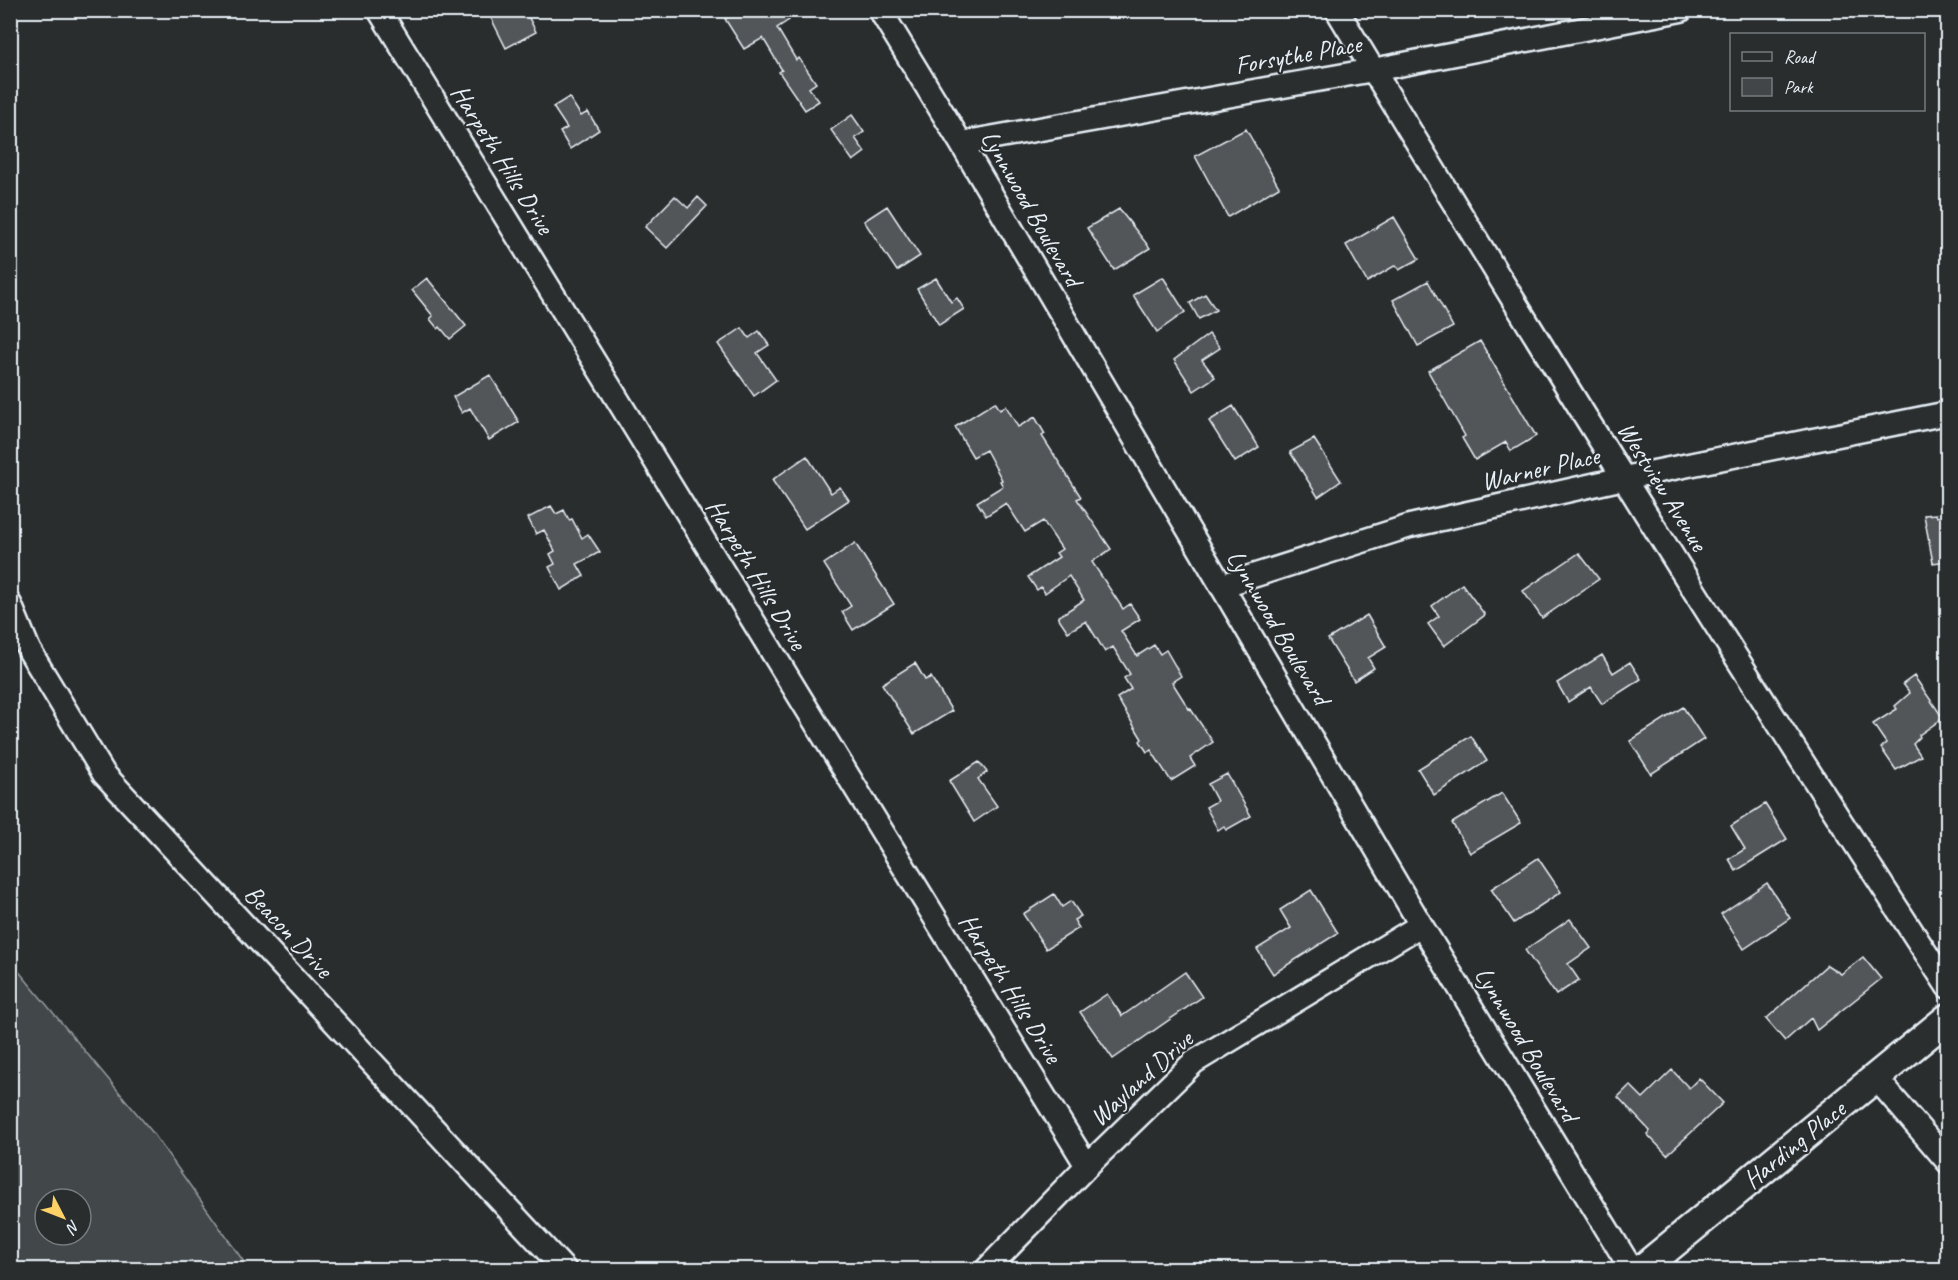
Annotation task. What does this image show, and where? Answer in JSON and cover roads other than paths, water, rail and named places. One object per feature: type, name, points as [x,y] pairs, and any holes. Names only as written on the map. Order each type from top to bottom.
[{"type":"main road","name":"Harding Place","points":[[1641,1269],[1947,1018]]},
{"type":"street","name":"Harpeth Hills Drive","points":[[379,10],[1087,1166]]},
{"type":"street","name":"Lynnwood Boulevard","points":[[880,10],[961,143],[1421,925],[1632,1269]]},
{"type":"street","name":"Westview Avenue","points":[[1337,10],[1624,478],[1947,987]]},
{"type":"street","name":"Forsythe Place","points":[[961,143],[1373,70],[1681,10]]},
{"type":"street","name":"Warner Place","points":[[1221,586],[1410,526],[1624,478],[1947,413]]},
{"type":"street","name":"Beacon Drive","points":[[10,604],[29,650],[104,774],[566,1269]]},
{"type":"street","name":"Wayland Drive","points":[[986,1269],[1194,1062],[1421,925]]},
{"type":"street","points":[[1876,1078],[1947,1162]]}]
